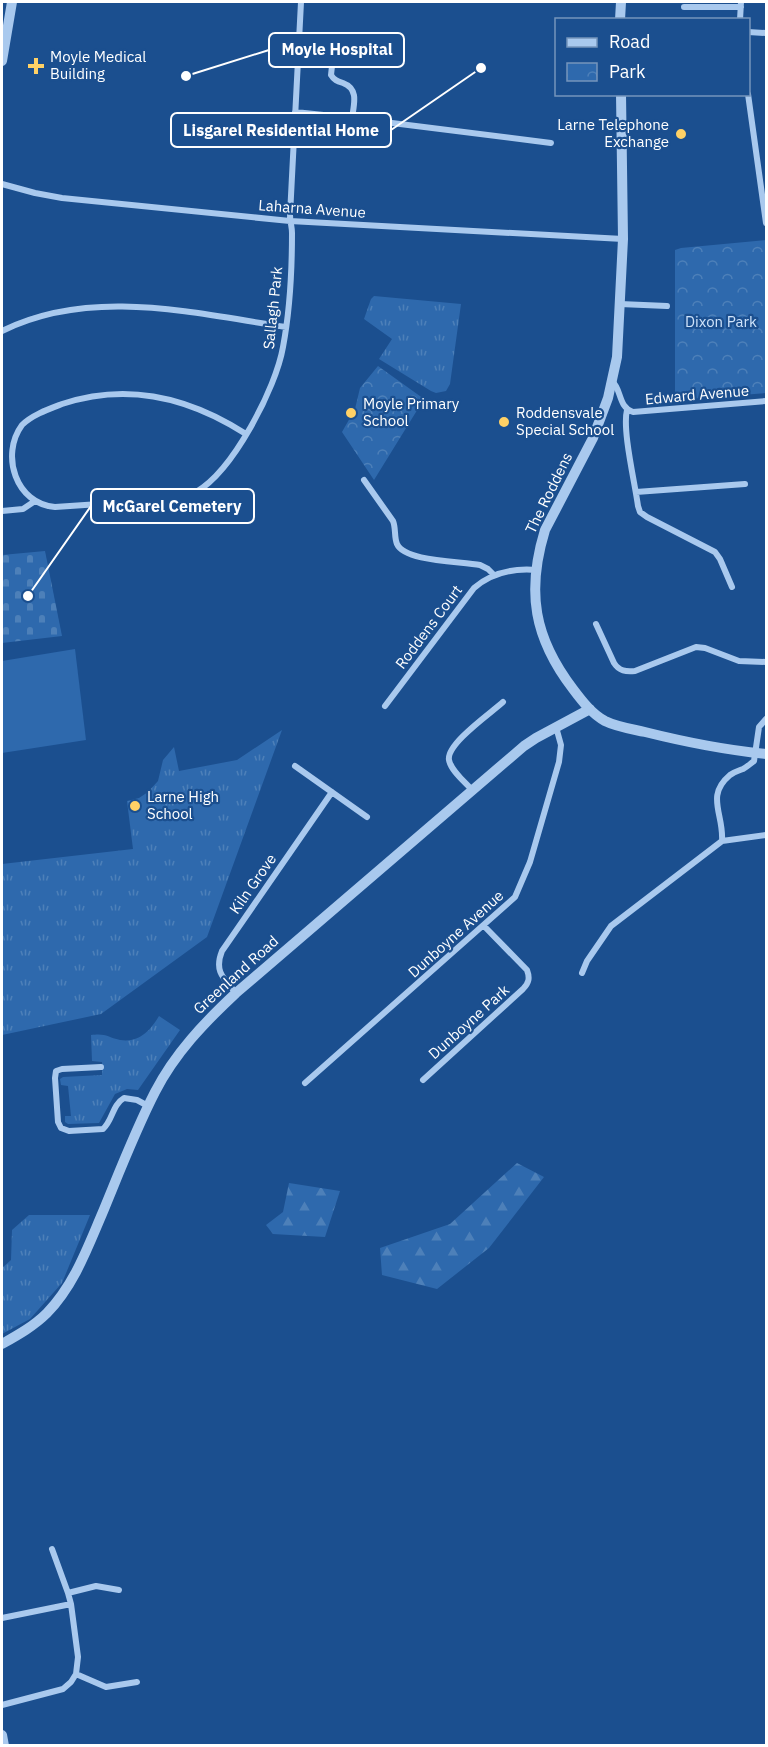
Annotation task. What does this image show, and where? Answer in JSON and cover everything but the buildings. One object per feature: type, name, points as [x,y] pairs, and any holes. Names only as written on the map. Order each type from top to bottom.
[{"type":"street","points":[[2,61],[12,2]]},
{"type":"street","name":"Sallagh Park","points":[[35,501],[55,507],[174,499],[193,494],[212,480],[225,466],[256,418],[279,363],[286,327],[292,233],[290,220],[293,126],[301,2]]},
{"type":"street","points":[[620,18],[621,2]]},
{"type":"street","points":[[684,7],[741,4]]},
{"type":"street","points":[[750,32],[766,33]]},
{"type":"street","points":[[334,48],[331,75],[335,80],[353,90],[355,96],[352,118]]},
{"type":"street","name":"The Roddens","points":[[621,96],[623,239],[617,357],[608,398],[593,438],[545,530],[540,546],[535,600],[540,630],[555,663],[568,684],[590,710],[608,722],[662,736],[766,754]]},
{"type":"street","points":[[748,96],[766,223]]},
{"type":"street","points":[[294,112],[551,143]]},
{"type":"street","points":[[177,131],[189,134],[256,138],[263,137],[276,127],[293,126]]},
{"type":"street","name":"Laharna Avenue","points":[[2,184],[62,198],[290,220],[623,239]]},
{"type":"street","points":[[620,304],[666,306]]},
{"type":"street","points":[[2,331],[42,316],[114,306],[153,307],[286,327]]},
{"type":"street","name":"Edward Avenue","points":[[612,381],[617,386],[623,405],[627,410],[633,412],[766,402]]},
{"type":"street","points":[[2,511],[23,509],[35,501],[14,482],[6,455],[19,429],[25,422],[37,415],[78,399],[112,395],[154,396],[184,403],[213,414],[246,434]]},
{"type":"street","points":[[627,410],[626,420],[640,512],[715,552],[732,587]]},
{"type":"street","points":[[364,480],[393,521],[397,542],[401,549],[419,557],[480,565],[494,576]]},
{"type":"street","points":[[636,492],[745,484]]},
{"type":"street","name":"Roddens Court","points":[[384,706],[471,591],[484,580],[494,576],[519,570],[537,570]]},
{"type":"street","points":[[596,624],[617,668],[627,671],[635,671],[696,647],[741,661],[766,662]]},
{"type":"street","points":[[472,790],[451,765],[448,759],[449,752],[460,738],[503,702]]},
{"type":"street","name":"Greenland Road","points":[[2,1344],[46,1315],[69,1285],[88,1247],[148,1106],[165,1073],[212,1015],[524,746],[590,710]]},
{"type":"street","points":[[722,841],[723,828],[716,796],[719,788],[731,774],[754,761],[759,727],[766,719]]},
{"type":"street","name":"Dunboyne Avenue","points":[[305,1083],[515,897],[526,874],[560,758],[561,743],[556,728]]},
{"type":"street","points":[[295,766],[367,817]]},
{"type":"street","name":"Kiln Grove","points":[[236,993],[219,970],[218,964],[222,951],[332,792]]},
{"type":"street","points":[[582,973],[587,961],[611,926],[722,841],[766,835]]},
{"type":"street","name":"Dunboyne Park","points":[[423,1080],[527,984],[529,977],[527,970],[484,926]]},
{"type":"street","points":[[101,1067],[56,1071],[58,1120],[61,1128],[69,1131],[103,1129],[108,1124],[117,1104],[124,1098],[136,1100],[148,1106]]},
{"type":"street","points":[[2,1705],[63,1689],[76,1674],[78,1657],[71,1605],[52,1549]]},
{"type":"street","points":[[68,1593],[96,1586],[119,1590]]},
{"type":"street","points":[[2,1618],[71,1605]]},
{"type":"street","points":[[76,1674],[106,1687],[137,1682]]},
{"type":"street","points":[[2,1735],[4,1746]]},
{"type":"green space","name":"Dixon Park","points":[[766,240],[766,393],[675,400],[675,250]]},
{"type":"green space","points":[[374,296],[461,304],[450,384],[446,391],[436,393],[431,391],[379,359],[392,339],[364,319]]},
{"type":"green space","points":[[378,366],[424,399],[374,480],[342,432],[355,409],[360,388]]},
{"type":"green space","points":[[45,551],[62,636],[2,643],[2,555]]},
{"type":"green space","points":[[75,649],[86,740],[2,753],[2,661]]},
{"type":"green space","points":[[282,730],[207,937],[101,1014],[2,1035],[2,864],[133,849],[127,801],[139,798],[158,781],[163,760],[174,747],[179,771],[237,760]]},
{"type":"green space","points":[[159,1016],[180,1030],[138,1090],[127,1089],[115,1094],[99,1123],[68,1124],[65,1122],[65,1116],[71,1116],[68,1086],[61,1085],[60,1079],[102,1075],[102,1062],[92,1061],[91,1035],[133,1040],[148,1031]]},
{"type":"green space","points":[[517,1163],[544,1177],[489,1248],[437,1289],[382,1275],[380,1248],[450,1224]]},
{"type":"green space","points":[[289,1183],[340,1191],[325,1237],[273,1234],[266,1225],[283,1212]]},
{"type":"green space","points":[[29,1215],[90,1215],[62,1283],[30,1319],[2,1334],[2,1268],[11,1260],[12,1230]]},
{"type":"place","name":"Moyle Medical Building","points":[[36,66]]},
{"type":"place","name":"Lisgarel Residential Home","points":[[481,68]]},
{"type":"place","name":"Moyle Hospital","points":[[186,76]]},
{"type":"place","name":"Larne Telephone Exchange","points":[[681,134]]},
{"type":"place","name":"Moyle Primary School","points":[[351,413]]},
{"type":"place","name":"Roddensvale Special School","points":[[504,422]]},
{"type":"place","name":"McGarel Cemetery","points":[[28,596]]},
{"type":"place","name":"Larne High School","points":[[135,806]]}]
